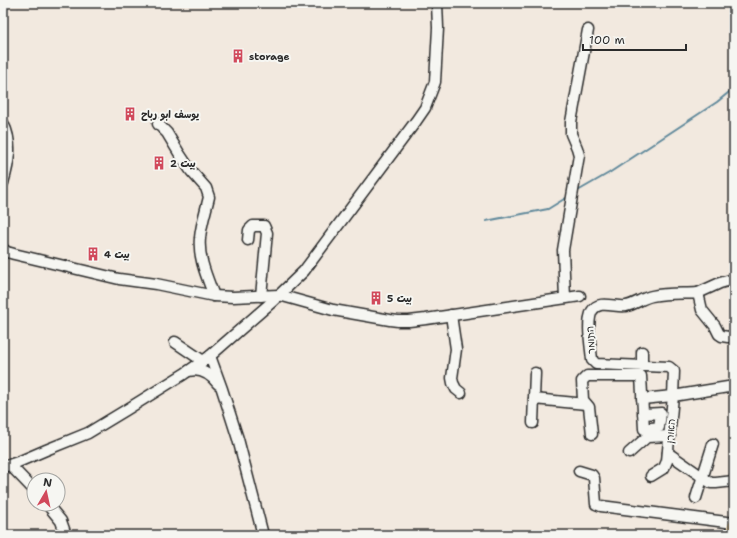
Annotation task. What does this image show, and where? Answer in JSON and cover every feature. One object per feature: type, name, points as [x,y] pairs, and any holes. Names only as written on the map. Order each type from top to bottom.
[{"type":"main road","points":[[731,535],[734,526]]},
{"type":"street","points":[[6,466],[88,433],[105,424],[188,371],[206,359],[279,296],[304,271],[425,108],[435,82],[438,28],[437,3]]},
{"type":"street","points":[[565,298],[563,250],[578,155],[577,148],[571,134],[571,122],[588,30]]},
{"type":"street","points":[[3,123],[10,154],[5,166],[3,183]]},
{"type":"street","points":[[158,124],[167,133],[179,154],[206,188],[208,193],[200,238],[200,253],[214,296]]},
{"type":"street","points":[[248,240],[250,230],[253,226],[264,226],[266,233],[261,296]]},
{"type":"street","points":[[3,249],[14,254],[119,279],[156,284],[214,296],[279,296],[333,310],[398,321],[452,315],[580,296]]},
{"type":"street","points":[[734,279],[720,283],[698,293],[702,310],[715,326],[719,334],[728,337],[734,336]]},
{"type":"street","name":"התומר","points":[[673,396],[674,371],[669,367],[596,364],[592,360],[589,319],[593,310],[598,305],[608,304],[625,307],[652,296],[698,293]]},
{"type":"street","points":[[452,315],[456,349],[452,378],[456,389],[461,393]]},
{"type":"street","points":[[175,342],[206,359],[223,391],[238,439],[263,535]]},
{"type":"street","points":[[642,352],[642,366]]},
{"type":"street","points":[[188,371],[194,369],[202,370],[217,382],[223,391]]},
{"type":"street","points":[[533,423],[535,372]]},
{"type":"street","points":[[592,434],[589,407],[583,400],[582,381],[587,376],[641,376],[643,414]]},
{"type":"street","points":[[642,398],[673,396],[734,386]]},
{"type":"street","name":"האורן","points":[[673,396],[668,453],[711,483],[734,481]]},
{"type":"street","points":[[534,399],[586,404]]},
{"type":"street","points":[[629,453],[647,438],[670,436]]},
{"type":"street","points":[[696,498],[713,444]]},
{"type":"street","points":[[651,476],[664,468],[668,453]]},
{"type":"street","points":[[6,466],[26,483]]},
{"type":"street","points":[[580,471],[592,475],[594,478],[596,504],[601,506],[734,523]]},
{"type":"street","points":[[54,512],[61,521],[66,535]]},
{"type":"waterway","points":[[576,192],[609,173],[717,102],[734,88]]},
{"type":"waterway","points":[[486,221],[548,209],[569,196]]},
{"type":"place","name":"storage","points":[[238,56]]},
{"type":"place","name":"يوسف ابو رباح","points":[[130,114]]},
{"type":"place","name":"بيت 2","points":[[159,163]]},
{"type":"place","name":"بيت 4","points":[[93,254]]},
{"type":"place","name":"بيت 5","points":[[376,298]]}]
